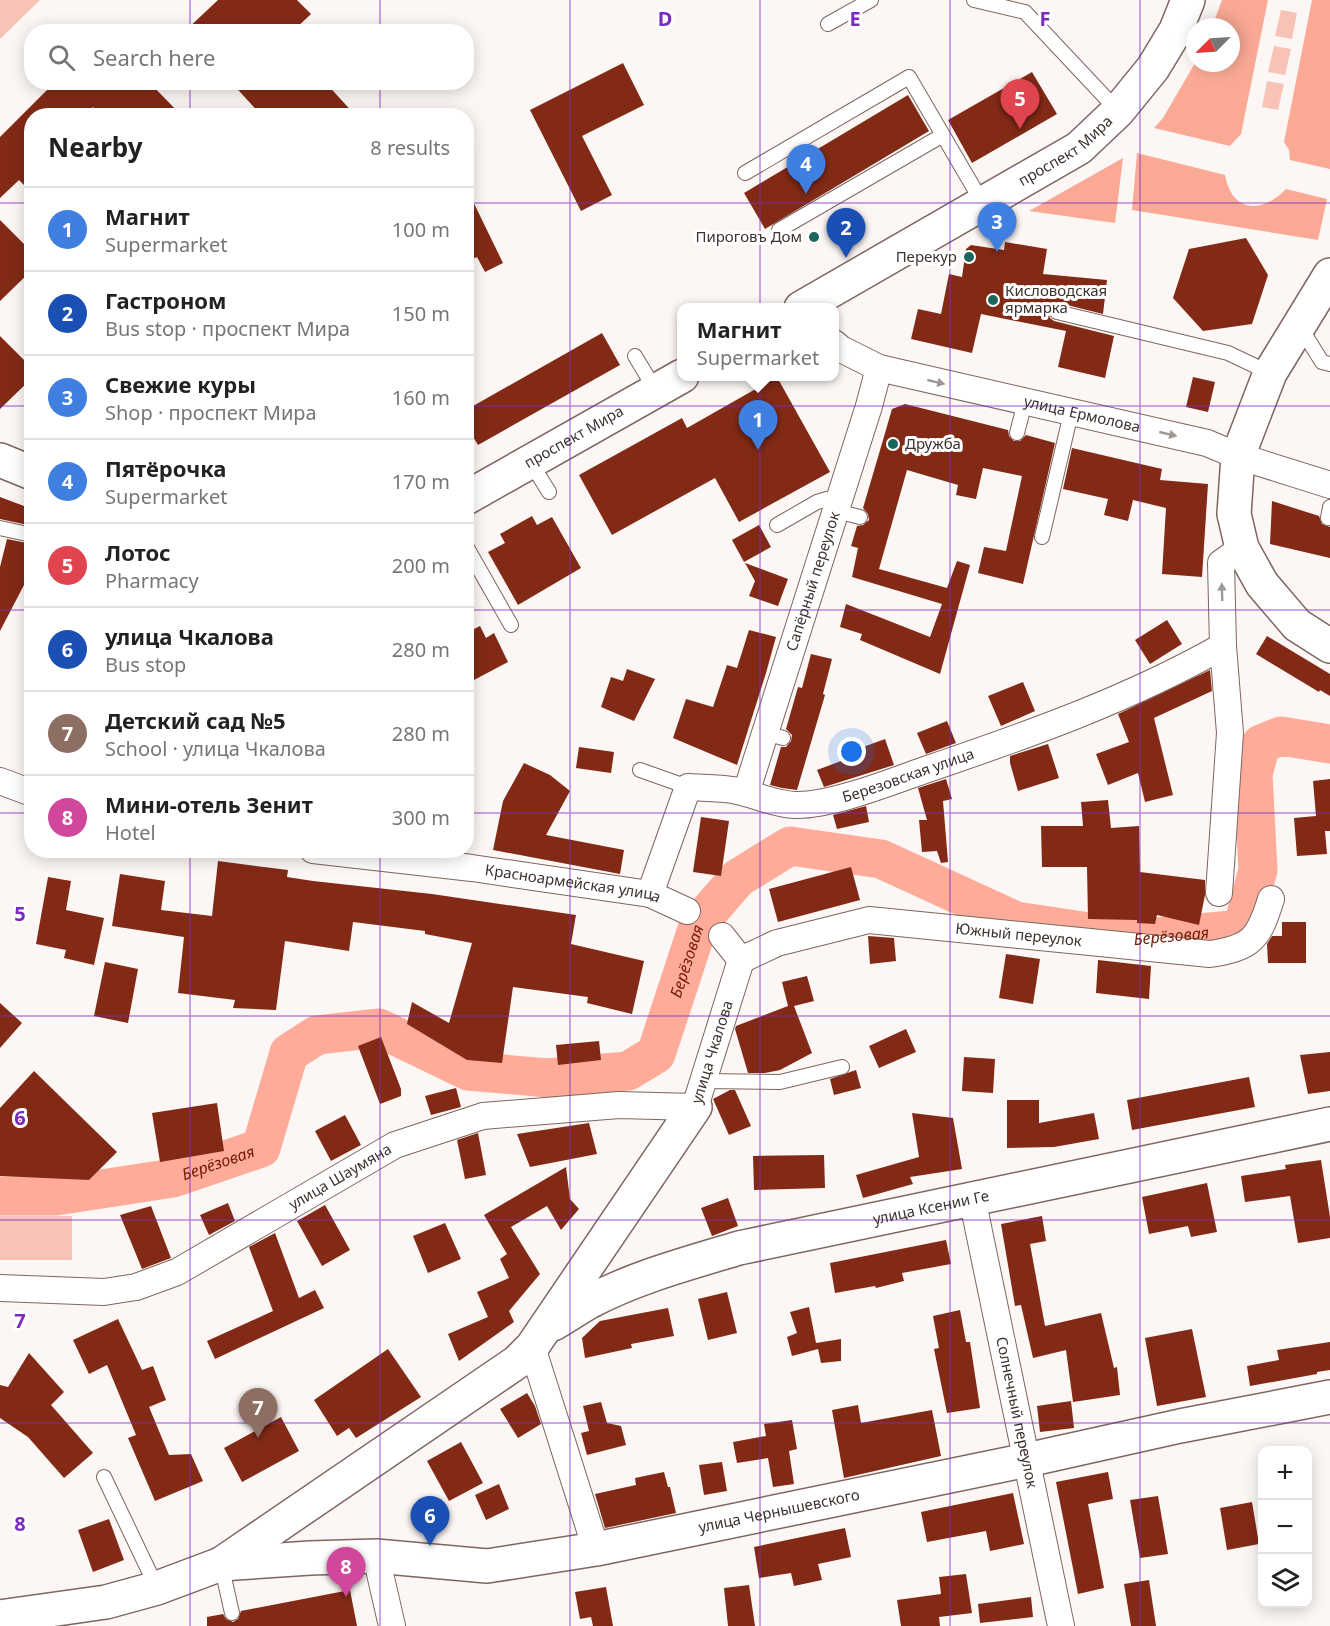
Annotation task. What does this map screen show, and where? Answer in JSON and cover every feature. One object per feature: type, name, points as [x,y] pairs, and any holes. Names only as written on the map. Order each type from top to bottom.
[{"type":"street","name":"проспект Мира","points":[[812,303],[982,202],[1079,148],[1118,111],[1154,68],[1176,30],[1188,0]]},
{"type":"street","points":[[1330,275],[1270,373],[1238,456],[1234,514],[1242,548],[1262,584],[1297,625],[1330,646]]},
{"type":"street","name":"улица Ермолова","points":[[839,347],[879,368],[1207,443],[1238,456],[1330,485]]},
{"type":"street","name":"Сапёрный переулок","points":[[746,793],[774,736],[845,510],[879,368]]},
{"type":"street","name":"проспект Мира","points":[[474,494],[669,384]]},
{"type":"street","points":[[0,460],[24,470]]},
{"type":"street","points":[[1219,893],[1230,733],[1223,646],[1221,563],[1242,548]]},
{"type":"street","name":"Березовская улица","points":[[688,787],[733,790],[771,801],[796,805],[833,799],[894,781],[1007,742],[1104,705],[1179,671],[1223,646]]},
{"type":"street","points":[[0,781],[24,790]]},
{"type":"street","points":[[650,894],[688,787]]},
{"type":"street","name":"Красноармейская улица","points":[[384,858],[472,868],[650,894],[687,911]]},
{"type":"street","name":"Южный переулок","points":[[741,960],[777,943],[869,920],[1210,954],[1234,951],[1251,940],[1263,923],[1271,899]]},
{"type":"street","points":[[722,936],[741,960]]},
{"type":"street","name":"улица Чкалова","points":[[0,1617],[106,1602],[157,1588],[221,1564],[517,1362],[538,1338],[699,1094],[741,960]]},
{"type":"street","name":"улица Шаумяна","points":[[0,1288],[104,1292],[136,1287],[177,1272],[395,1145],[483,1116],[619,1105],[699,1094]]},
{"type":"street","name":"улица Ксении Ге","points":[[538,1338],[589,1302],[670,1269],[739,1248],[1330,1124]]},
{"type":"street","name":"Солнечный переулок","points":[[972,1198],[1061,1626]]},
{"type":"street","points":[[538,1338],[596,1549]]},
{"type":"street","name":"улица Чернышевского","points":[[221,1564],[376,1556],[487,1566],[596,1549],[1180,1426],[1330,1397]]},
{"type":"street","points":[[376,1556],[392,1626]]},
{"type":"lane","points":[[828,24],[872,0]]},
{"type":"lane","points":[[974,0],[1025,12],[1118,111]]},
{"type":"lane","points":[[745,173],[909,77],[982,202]]},
{"type":"lane","points":[[778,230],[943,135]]},
{"type":"lane","points":[[1057,312],[1228,352],[1270,373]]},
{"type":"lane","points":[[1299,325],[1322,362],[1330,364]]},
{"type":"lane","points":[[635,356],[669,384]]},
{"type":"lane","points":[[1017,433],[1025,402]]},
{"type":"lane","points":[[1042,537],[1071,413]]},
{"type":"lane","points":[[531,463],[549,492]]},
{"type":"lane","points":[[777,525],[818,502],[827,500],[845,510]]},
{"type":"lane","points":[[0,528],[24,533]]},
{"type":"lane","points":[[474,560],[511,625]]},
{"type":"lane","points":[[640,770],[688,787]]},
{"type":"lane","points":[[699,1094],[780,1082],[842,1067]]},
{"type":"lane","points":[[104,1477],[157,1588]]},
{"type":"lane","points":[[221,1564],[232,1612]]},
{"type":"shaded area","points":[[0,0],[40,0],[0,39]]},
{"type":"shaded area","points":[[1222,0],[1268,0],[1241,134],[1230,146],[1154,128],[1163,118],[1190,72],[1240,72],[1240,18],[1215,18]]},
{"type":"shaded area","points":[[1312,0],[1330,0],[1330,169],[1290,160],[1289,150],[1284,142]]},
{"type":"shaded area","points":[[1281,10],[1297,13],[1292,39],[1275,36]]},
{"type":"shaded area","points":[[1274,46],[1291,49],[1285,75],[1268,72]]},
{"type":"shaded area","points":[[1267,81],[1284,84],[1278,110],[1262,107]]},
{"type":"shaded area","points":[[1137,153],[1225,175],[1234,197],[1249,206],[1267,203],[1286,189],[1327,199],[1318,240],[1132,210]]},
{"type":"shaded area","points":[[1123,158],[1115,223],[1029,211]]},
{"type":"shaded area","points":[[0,1216],[72,1216],[72,1260],[0,1260]]},
{"type":"building","points":[[218,0],[297,0],[311,14],[300,24],[192,24]]},
{"type":"building","points":[[623,63],[644,105],[582,136],[612,195],[581,211],[530,110]]},
{"type":"building","points":[[1032,72],[1057,114],[972,163],[948,120]]},
{"type":"building","points":[[47,90],[157,90],[174,108],[93,107],[29,108]]},
{"type":"building","points":[[238,90],[332,90],[349,108],[255,108]]},
{"type":"building","points":[[908,95],[929,131],[765,229],[744,193]]},
{"type":"building","points":[[24,113],[24,185],[19,180],[0,198],[0,137]]},
{"type":"building","points":[[474,203],[503,263],[485,272],[477,257],[474,258]]},
{"type":"building","points":[[0,220],[24,244],[24,278],[0,301]]},
{"type":"building","points":[[1246,238],[1268,275],[1252,324],[1203,331],[1173,298],[1189,249]]},
{"type":"building","points":[[1005,242],[1047,249],[1043,274],[1107,280],[1103,314],[1059,303],[1051,305],[1048,310],[1050,318],[1054,321],[1114,336],[1105,378],[1058,367],[1066,331],[981,314],[972,353],[911,339],[918,309],[941,314],[949,274],[962,277],[966,249],[971,245],[1004,250]]},
{"type":"building","points":[[602,333],[620,365],[478,445],[474,438],[474,405]]},
{"type":"building","points":[[0,336],[24,360],[24,386],[0,409]]},
{"type":"building","points":[[1193,377],[1215,382],[1208,412],[1186,407]]},
{"type":"building","points":[[770,381],[779,381],[830,472],[739,522],[715,478],[612,535],[579,475],[682,418],[687,428]]},
{"type":"building","points":[[905,404],[1008,430],[1009,436],[1014,441],[1020,441],[1026,435],[1055,443],[1023,584],[978,573],[984,547],[1006,551],[1022,476],[983,468],[976,499],[956,495],[958,485],[907,470],[879,569],[947,588],[957,561],[970,565],[940,674],[860,640],[862,634],[840,627],[846,604],[930,637],[942,604],[852,577],[858,548],[851,546],[857,526],[869,520],[863,508],[892,409]]},
{"type":"building","points":[[1072,448],[1162,469],[1160,480],[1208,484],[1202,577],[1162,574],[1166,508],[1133,500],[1128,521],[1104,515],[1108,499],[1063,489]]},
{"type":"building","points":[[0,497],[24,506],[24,524],[0,519]]},
{"type":"building","points":[[1272,501],[1319,516],[1322,524],[1330,527],[1330,558],[1270,544]]},
{"type":"building","points":[[532,516],[537,525],[552,517],[581,568],[518,605],[488,552],[505,543],[500,534]]},
{"type":"building","points":[[759,525],[771,547],[744,562],[732,540]]},
{"type":"building","points":[[7,539],[24,542],[24,585],[0,631],[0,567]]},
{"type":"building","points":[[745,563],[788,579],[778,606],[749,596],[755,581]]},
{"type":"building","points":[[1167,620],[1182,644],[1150,664],[1135,640]]},
{"type":"building","points":[[480,626],[486,638],[494,633],[508,662],[474,680],[474,629]]},
{"type":"building","points":[[749,630],[776,637],[737,765],[673,738],[686,699],[713,707],[727,665],[737,668]]},
{"type":"building","points":[[1267,636],[1330,674],[1330,696],[1320,690],[1319,692],[1256,654]]},
{"type":"building","points":[[811,654],[832,659],[823,694],[825,695],[797,790],[770,785],[781,747],[786,747],[791,741],[792,735],[786,729],[798,687],[802,688]]},
{"type":"building","points":[[627,669],[655,679],[634,721],[601,707],[611,677],[623,681]]},
{"type":"building","points":[[1210,670],[1212,691],[1154,718],[1173,795],[1145,802],[1138,773],[1108,785],[1096,754],[1129,742],[1118,714]]},
{"type":"building","points":[[1023,682],[1035,711],[1001,726],[988,696]]},
{"type":"building","points":[[947,721],[956,743],[926,754],[917,733]]},
{"type":"building","points":[[885,739],[894,765],[824,787],[817,770],[857,755],[855,750]]},
{"type":"building","points":[[1048,744],[1059,778],[1018,791],[1010,756]]},
{"type":"building","points":[[579,747],[614,752],[611,773],[576,768]]},
{"type":"building","points":[[524,763],[550,775],[570,791],[546,835],[624,850],[620,874],[493,850],[503,801]]},
{"type":"building","points":[[946,779],[952,799],[943,801],[948,862],[941,863],[937,851],[922,852],[919,820],[927,820],[918,788]]},
{"type":"building","points":[[1330,779],[1330,831],[1325,831],[1327,854],[1297,856],[1294,818],[1316,816],[1313,781]]},
{"type":"building","points":[[1108,800],[1111,828],[1139,826],[1140,872],[1205,880],[1205,895],[1199,925],[1157,915],[1155,924],[1137,923],[1137,920],[1088,919],[1087,867],[1042,867],[1041,826],[1083,826],[1081,802]]},
{"type":"building","points":[[866,806],[869,822],[837,829],[833,815]]},
{"type":"building","points":[[701,817],[729,821],[721,876],[693,872]]},
{"type":"building","points":[[218,861],[288,870],[287,877],[313,881],[432,894],[576,915],[571,944],[644,961],[632,1014],[587,1003],[588,997],[513,987],[502,1063],[467,1060],[407,1024],[412,1002],[449,1023],[472,943],[425,934],[425,931],[353,922],[349,951],[285,941],[276,1010],[233,1008],[235,1000],[178,993],[184,937],[112,926],[120,874],[165,881],[161,910],[212,916]]},
{"type":"building","points":[[851,867],[860,900],[778,922],[769,889]]},
{"type":"building","points":[[48,877],[71,881],[66,910],[104,918],[94,965],[64,958],[66,950],[36,944]]},
{"type":"building","points":[[1282,922],[1306,922],[1306,963],[1268,963],[1267,944],[1272,936],[1282,936]]},
{"type":"building","points":[[868,936],[894,938],[896,961],[870,964]]},
{"type":"building","points":[[1006,954],[1040,959],[1033,1004],[999,998]]},
{"type":"building","points":[[1098,960],[1151,966],[1149,999],[1096,993]]},
{"type":"building","points":[[105,962],[138,969],[128,1023],[94,1016]]},
{"type":"building","points":[[807,976],[814,1001],[794,1006],[812,1053],[780,1070],[748,1073],[736,1026],[788,1006],[782,982]]},
{"type":"building","points":[[0,1003],[22,1023],[0,1048]]},
{"type":"building","points":[[906,1029],[916,1052],[879,1068],[869,1046]]},
{"type":"building","points":[[381,1037],[401,1089],[401,1096],[380,1104],[358,1046]]},
{"type":"building","points":[[599,1041],[601,1060],[558,1065],[556,1045]]},
{"type":"building","points":[[1330,1052],[1330,1091],[1308,1094],[1300,1055]]},
{"type":"building","points":[[964,1057],[995,1059],[993,1093],[962,1091]]},
{"type":"building","points":[[856,1070],[861,1088],[834,1095],[830,1079]]},
{"type":"building","points":[[34,1071],[117,1152],[89,1180],[0,1176],[0,1108]]},
{"type":"building","points":[[1249,1077],[1255,1107],[1132,1130],[1127,1100]]},
{"type":"building","points":[[456,1088],[461,1107],[431,1115],[425,1096]]},
{"type":"building","points":[[730,1090],[735,1090],[751,1126],[729,1135],[713,1099]]},
{"type":"building","points":[[1007,1100],[1039,1100],[1039,1123],[1094,1113],[1099,1139],[1054,1147],[1007,1148]]},
{"type":"building","points":[[217,1103],[224,1151],[160,1162],[152,1113]]},
{"type":"building","points":[[912,1113],[953,1118],[962,1169],[910,1177],[913,1184],[863,1198],[856,1175],[919,1157]]},
{"type":"building","points":[[345,1115],[361,1145],[331,1161],[315,1131]]},
{"type":"building","points":[[589,1123],[597,1154],[530,1167],[517,1134]]},
{"type":"building","points":[[478,1133],[486,1175],[465,1179],[457,1140]]},
{"type":"building","points":[[824,1155],[825,1188],[754,1190],[753,1156]]},
{"type":"building","points":[[1321,1160],[1330,1217],[1330,1238],[1298,1243],[1290,1196],[1245,1202],[1241,1176],[1286,1169],[1285,1165]]},
{"type":"building","points":[[566,1167],[570,1199],[579,1209],[561,1230],[547,1206],[511,1227],[540,1274],[509,1311],[514,1322],[459,1361],[448,1334],[488,1317],[477,1292],[509,1278],[500,1259],[507,1254],[484,1215]]},
{"type":"building","points":[[1207,1183],[1217,1232],[1191,1237],[1188,1226],[1149,1234],[1142,1197]]},
{"type":"building","points":[[728,1198],[738,1226],[712,1236],[701,1208]]},
{"type":"building","points":[[228,1203],[235,1221],[209,1235],[200,1215]]},
{"type":"building","points":[[325,1205],[350,1250],[322,1266],[297,1221]]},
{"type":"building","points":[[151,1206],[171,1258],[142,1269],[120,1215]]},
{"type":"building","points":[[1042,1216],[1046,1241],[1030,1244],[1045,1326],[1101,1313],[1114,1368],[1117,1367],[1120,1395],[1073,1402],[1066,1350],[1033,1358],[1021,1305],[1015,1306],[1001,1224]]},
{"type":"building","points":[[445,1223],[461,1259],[428,1273],[413,1236]]},
{"type":"building","points":[[275,1233],[299,1298],[315,1290],[324,1308],[215,1359],[207,1341],[273,1311],[249,1247]]},
{"type":"building","points":[[946,1240],[951,1264],[902,1273],[904,1281],[876,1288],[875,1286],[835,1293],[830,1263]]},
{"type":"building","points":[[727,1292],[737,1333],[708,1340],[698,1299]]},
{"type":"building","points":[[809,1307],[816,1343],[841,1339],[841,1361],[821,1363],[818,1349],[792,1356],[787,1337],[797,1333],[790,1312]]},
{"type":"building","points":[[668,1308],[674,1336],[631,1344],[632,1348],[585,1358],[582,1338],[600,1321]]},
{"type":"building","points":[[960,1310],[966,1342],[970,1342],[980,1408],[947,1413],[934,1349],[939,1348],[933,1316]]},
{"type":"building","points":[[118,1319],[142,1370],[153,1366],[166,1400],[149,1407],[169,1455],[191,1454],[203,1481],[155,1501],[128,1438],[136,1435],[107,1365],[89,1374],[73,1340]]},
{"type":"building","points":[[1192,1329],[1206,1397],[1157,1406],[1145,1338]]},
{"type":"building","points":[[1330,1342],[1330,1370],[1250,1386],[1247,1366],[1279,1360],[1277,1350]]},
{"type":"building","points":[[388,1349],[421,1397],[356,1438],[349,1428],[337,1436],[314,1400]]},
{"type":"building","points":[[29,1353],[64,1392],[51,1405],[93,1453],[64,1478],[28,1437],[0,1418],[0,1385],[8,1387]]},
{"type":"building","points":[[527,1393],[535,1406],[541,1424],[518,1438],[500,1409]]},
{"type":"building","points":[[1071,1401],[1074,1428],[1040,1432],[1037,1406]]},
{"type":"building","points":[[601,1402],[607,1423],[621,1426],[626,1445],[587,1455],[581,1433],[589,1431],[583,1406]]},
{"type":"building","points":[[858,1405],[861,1423],[932,1410],[941,1456],[844,1478],[832,1410]]},
{"type":"building","points":[[281,1417],[299,1451],[242,1482],[224,1448]]},
{"type":"building","points":[[792,1420],[797,1449],[789,1451],[794,1484],[773,1487],[768,1458],[737,1463],[733,1442],[766,1436],[764,1424]]},
{"type":"building","points":[[461,1442],[483,1483],[449,1501],[427,1461]]},
{"type":"building","points":[[722,1462],[727,1491],[704,1495],[699,1465]]},
{"type":"building","points":[[664,1472],[676,1513],[605,1528],[595,1494],[636,1485],[635,1478]]},
{"type":"building","points":[[1108,1472],[1113,1499],[1088,1504],[1104,1588],[1078,1594],[1056,1482]]},
{"type":"building","points":[[499,1484],[509,1509],[486,1520],[475,1495]]},
{"type":"building","points":[[1013,1493],[1024,1544],[990,1551],[986,1531],[927,1542],[921,1512]]},
{"type":"building","points":[[1158,1496],[1168,1554],[1140,1558],[1130,1500]]},
{"type":"building","points":[[1252,1502],[1258,1544],[1227,1550],[1220,1508]]},
{"type":"building","points":[[109,1519],[124,1560],[93,1572],[78,1530]]},
{"type":"building","points":[[845,1528],[851,1557],[818,1564],[822,1580],[794,1586],[791,1573],[759,1578],[754,1547]]},
{"type":"building","points":[[966,1574],[972,1613],[939,1617],[940,1626],[901,1626],[897,1600],[941,1594],[939,1577]]},
{"type":"building","points":[[1149,1580],[1156,1626],[1131,1626],[1124,1584]]},
{"type":"building","points":[[749,1585],[755,1626],[728,1626],[724,1588]]},
{"type":"building","points":[[606,1587],[613,1626],[593,1626],[591,1617],[580,1619],[575,1592]]},
{"type":"building","points":[[350,1590],[357,1626],[207,1626],[207,1617],[223,1614],[226,1619],[233,1622],[238,1619],[241,1611]]},
{"type":"building","points":[[1031,1597],[1033,1617],[980,1623],[978,1604]]},
{"type":"waterway","name":"Берёзовая","points":[[0,1196],[56,1196],[173,1178],[261,1148],[289,1053],[317,1035],[379,1028],[468,1071],[548,1078],[628,1071],[656,1054],[699,923],[738,878],[790,846],[881,859],[1016,921],[1136,939],[1242,929],[1258,870],[1253,774],[1261,744],[1281,736],[1330,744]]},
{"type":"place","name":"Лотос","points":[[1020,129]]},
{"type":"place","name":"Пятёрочка","points":[[806,194]]},
{"type":"place","name":"Пироговъ Дом","points":[[814,237]]},
{"type":"place","name":"Свежие куры","points":[[997,252]]},
{"type":"place","name":"Перекур","points":[[969,257]]},
{"type":"place","name":"Гастроном","points":[[846,258]]},
{"type":"place","name":"Кисловодская ярмарка","points":[[993,300]]},
{"type":"place","name":"Дружба","points":[[893,444]]},
{"type":"place","name":"Магнит","points":[[758,450]]},
{"type":"place","name":"Детский сад №5","points":[[258,1438]]},
{"type":"place","name":"улица Чкалова","points":[[430,1546]]},
{"type":"place","name":"Мини-отель Зенит","points":[[346,1597]]}]
